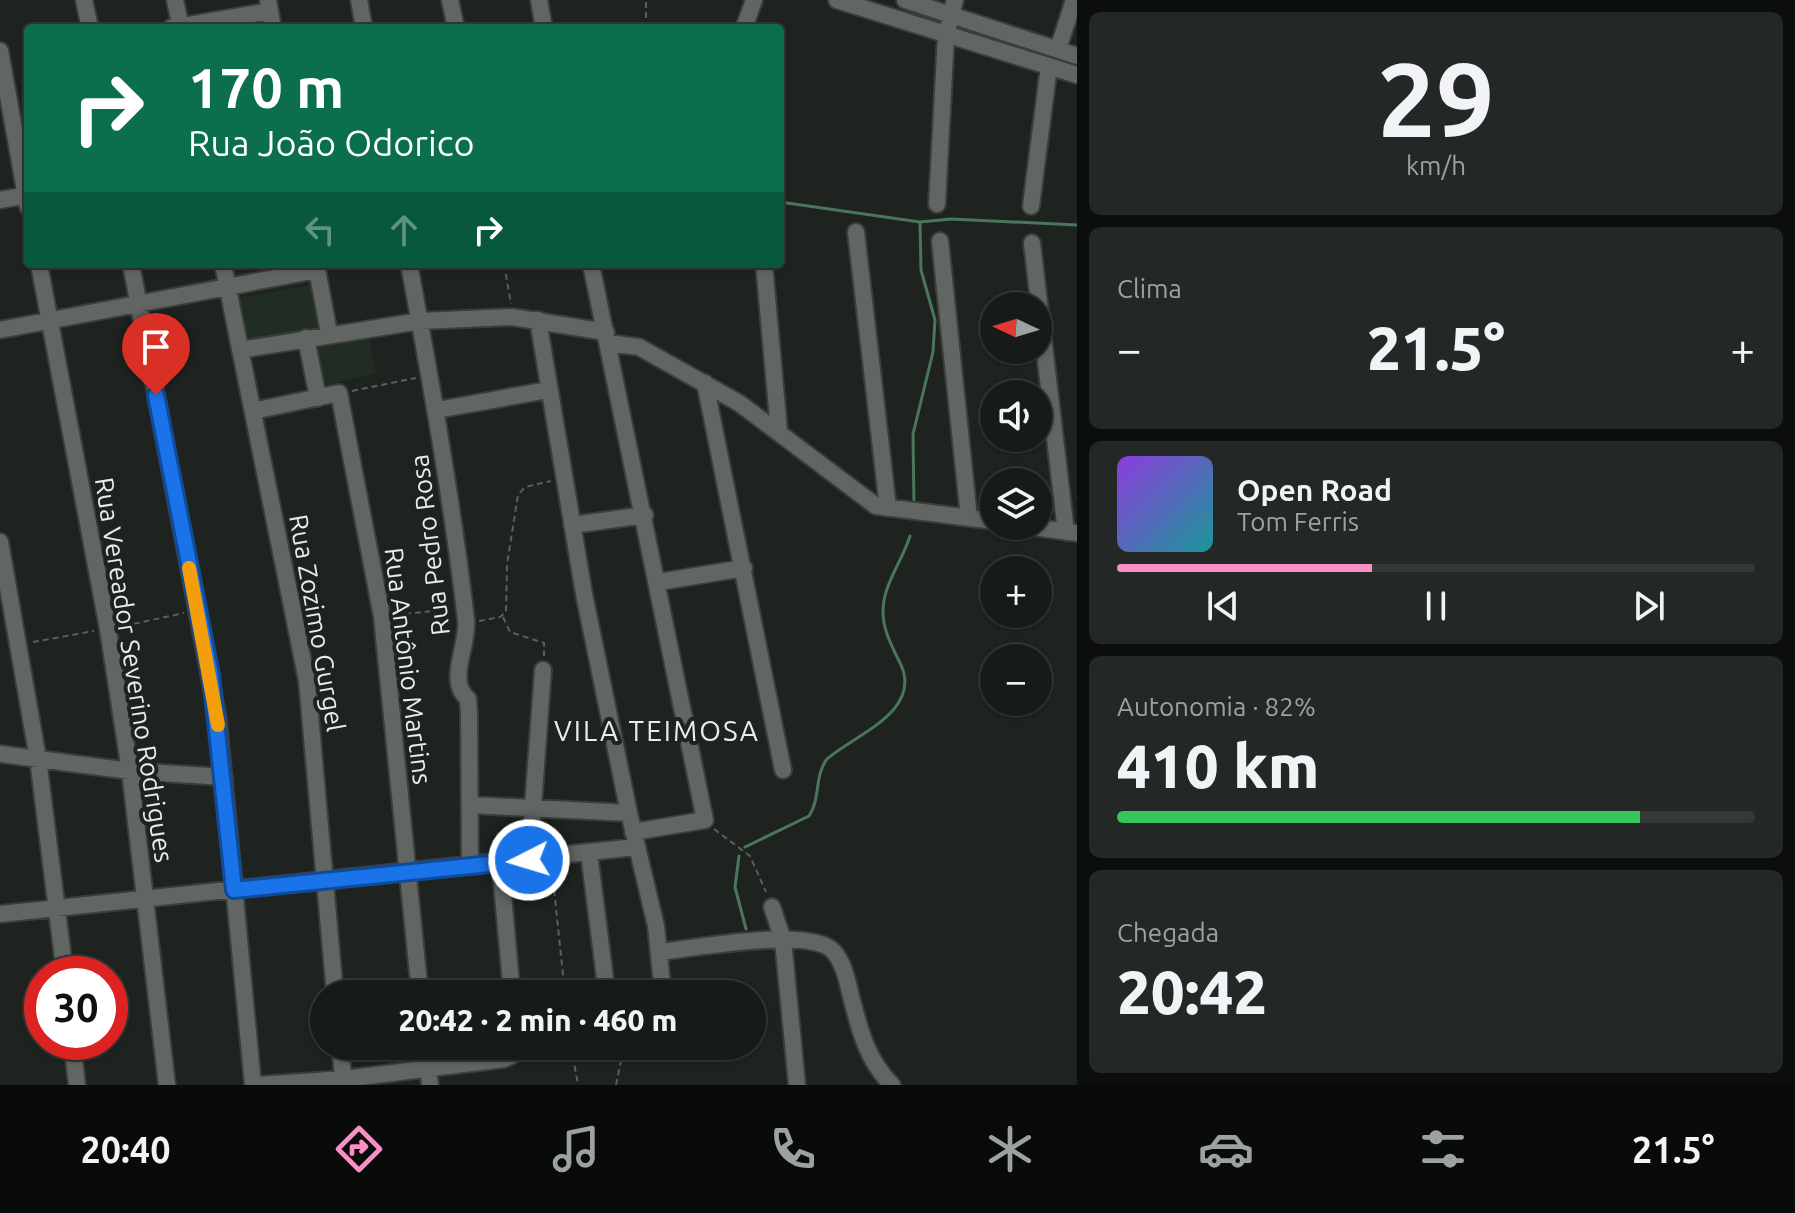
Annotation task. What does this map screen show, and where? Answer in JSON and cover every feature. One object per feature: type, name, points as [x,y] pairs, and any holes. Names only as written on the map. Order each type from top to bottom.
[{"type":"street","points":[[84,0],[89,24]]},
{"type":"street","points":[[175,0],[177,24]]},
{"type":"street","points":[[359,0],[363,24]]},
{"type":"street","points":[[450,0],[455,24]]},
{"type":"street","points":[[539,0],[543,24]]},
{"type":"street","points":[[837,0],[1077,75]]},
{"type":"street","points":[[905,0],[953,7],[1077,56]]},
{"type":"street","points":[[1058,49],[1074,0]]},
{"type":"street","points":[[746,24],[754,4]]},
{"type":"street","points":[[754,4],[755,24]]},
{"type":"street","points":[[937,204],[946,35],[953,7]]},
{"type":"street","points":[[197,24],[271,13]]},
{"type":"street","points":[[0,51],[24,183]]},
{"type":"street","points":[[1031,206],[1049,66]]},
{"type":"street","points":[[0,200],[24,199]]},
{"type":"street","points":[[856,232],[888,508]]},
{"type":"street","points":[[940,241],[969,518]]},
{"type":"street","points":[[1032,243],[1071,533]]},
{"type":"street","name":"Rua Vereador Severino Rodrigues","points":[[40,268],[130,771],[167,1085]]},
{"type":"street","points":[[132,268],[211,675],[255,1085],[429,1077],[484,1060]]},
{"type":"street","name":"Rua Zozimo Gurgel","points":[[224,268],[307,681],[334,980]]},
{"type":"street","points":[[0,330],[312,268]]},
{"type":"street","points":[[316,268],[329,333]]},
{"type":"street","name":"Rua Pedro Rosa","points":[[410,268],[437,410],[466,615],[467,642],[457,686],[468,699],[470,864]]},
{"type":"street","points":[[0,914],[145,902],[323,879],[589,853],[705,820],[659,582],[592,268]]},
{"type":"street","points":[[764,268],[779,431]]},
{"type":"street","points":[[240,350],[329,333],[420,321],[512,317],[538,320],[639,347],[705,383],[779,431],[867,501],[888,508],[980,519]]},
{"type":"street","points":[[538,320],[541,356],[563,479],[634,839],[661,952],[662,980]]},
{"type":"street","points":[[306,338],[318,398]]},
{"type":"street","points":[[705,383],[783,770]]},
{"type":"street","points":[[437,410],[548,390]]},
{"type":"street","points":[[253,411],[339,393]]},
{"type":"street","name":"Rua Antônio Martins","points":[[339,393],[382,617],[419,980]]},
{"type":"street","points":[[572,525],[645,515]]},
{"type":"street","points":[[0,542],[38,759],[63,956]]},
{"type":"street","points":[[659,582],[744,568]]},
{"type":"street","points":[[529,860],[543,670]]},
{"type":"street","points":[[0,754],[130,771],[224,777]]},
{"type":"street","points":[[471,805],[629,813]]},
{"type":"street","points":[[589,853],[605,980]]},
{"type":"street","points":[[500,862],[511,980]]},
{"type":"street","points":[[772,907],[783,940],[797,1085]]},
{"type":"street","points":[[661,952],[783,940],[815,941],[834,951],[843,967],[868,1053],[892,1085]]},
{"type":"street","points":[[74,1060],[77,1085]]},
{"type":"street","points":[[342,1060],[344,1082]]},
{"type":"path","points":[[646,0],[646,24]]},
{"type":"path","points":[[505,268],[512,317]]},
{"type":"path","points":[[339,393],[430,375]]},
{"type":"path","points":[[543,670],[544,643],[510,632],[503,616],[511,529],[518,495],[525,487],[563,479]]},
{"type":"path","points":[[382,617],[503,616]]},
{"type":"path","points":[[705,820],[750,856],[772,907]]},
{"type":"path","points":[[550,857],[563,980]]},
{"type":"path","points":[[574,1060],[578,1085]]},
{"type":"path","points":[[616,1085],[621,1060]]},
{"type":"shaded area","points":[[312,285],[320,331],[246,344],[238,298]]},
{"type":"shaded area","points":[[368,332],[376,374],[318,386],[310,344]]},
{"type":"waterway","points":[[784,203],[920,222],[951,219],[1077,225]]},
{"type":"waterway","points":[[914,506],[913,434],[933,352],[935,320],[921,270],[920,223]]},
{"type":"waterway","points":[[745,847],[809,816],[820,773],[827,759],[882,721],[902,696],[905,682],[887,633],[883,612],[889,583],[910,536]]},
{"type":"waterway","points":[[739,856],[735,887],[746,929]]},
{"type":"slow traffic","points":[[189,568],[218,725]]},
{"type":"district","name":"VILA TEIMOSA","points":[[657,731]]},
{"type":"route","points":[[156,395],[211,675],[234,890],[529,860]]}]
